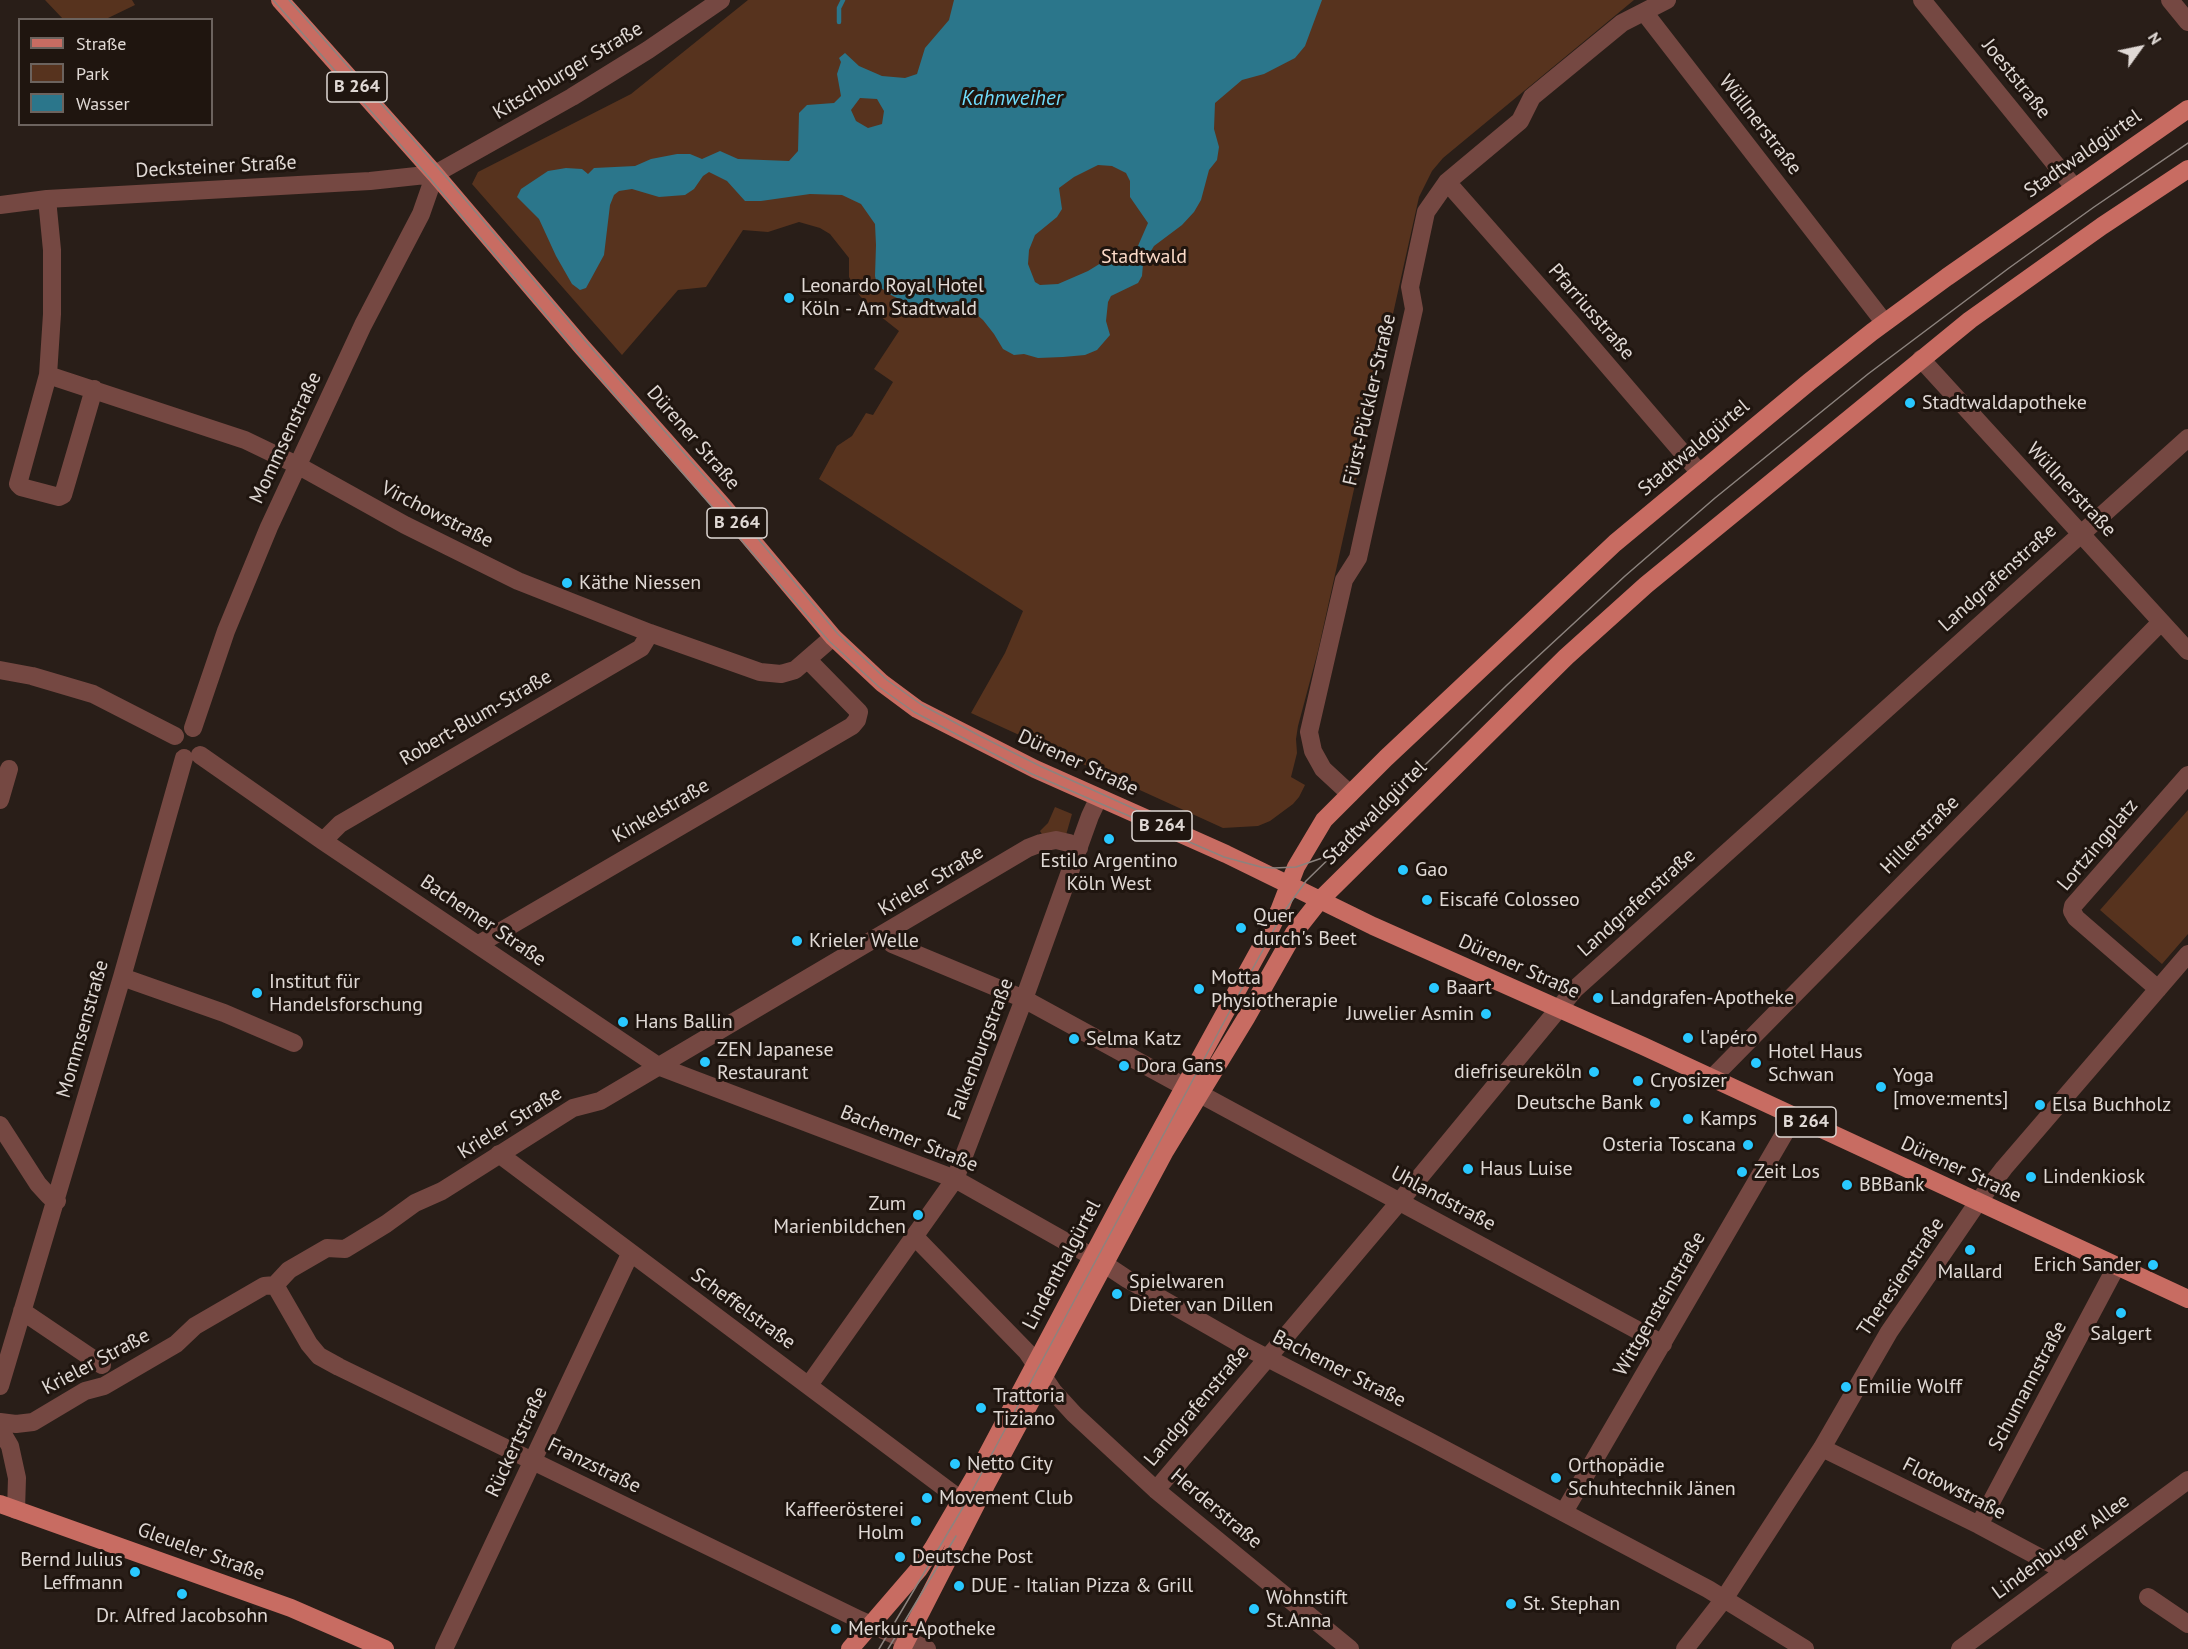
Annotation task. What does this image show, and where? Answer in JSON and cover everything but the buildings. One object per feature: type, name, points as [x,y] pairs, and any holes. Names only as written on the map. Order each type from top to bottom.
[{"type":"main road","name":"Dürener Straße","points":[[281,0],[723,506],[833,637],[882,683],[917,709],[1035,770],[1226,854],[1467,970],[1558,1008],[2188,1299]]},
{"type":"main road","name":"Stadtwaldgürtel","points":[[1289,886],[1296,867],[1319,827],[1350,794],[1615,543],[1884,322],[2188,109]]},
{"type":"main road","name":"Stadtwaldgürtel","points":[[1320,900],[1566,657],[1646,585],[1980,313],[2102,226],[2188,169]]},
{"type":"main road","name":"Lindenthalgürtel","points":[[850,1649],[919,1569],[1039,1370],[1099,1260],[1165,1151],[1289,886]]},
{"type":"main road","name":"Lindenthalgürtel","points":[[1192,1090],[1294,933],[1320,900]]},
{"type":"main road","name":"Lindenthalgürtel","points":[[904,1645],[1039,1370]]},
{"type":"main road","name":"Gleueler Straße","points":[[8,1507],[291,1608],[385,1649]]},
{"type":"street","name":"Kitschburger Straße","points":[[435,174],[572,98],[721,0]]},
{"type":"street","name":"Fürst-Pückler-Straße","points":[[1350,794],[1323,769],[1313,751],[1309,732],[1344,580],[1358,558],[1372,496],[1414,309],[1410,287],[1426,212],[1447,182],[1520,121],[1532,97],[1622,23],[1667,0]]},
{"type":"street","name":"Joeststraße","points":[[1923,0],[2074,187]]},
{"type":"street","points":[[2170,0],[2188,22]]},
{"type":"street","name":"Wüllnerstraße","points":[[1644,12],[1884,322]]},
{"type":"street","name":"Decksteiner Straße","points":[[0,205],[47,199],[361,182],[435,174]]},
{"type":"street","name":"Mommsenstraße","points":[[193,728],[226,631],[297,465],[363,325],[422,214],[435,174]]},
{"type":"street","name":"Pfarriusstraße","points":[[1447,182],[1700,473]]},
{"type":"street","points":[[47,199],[52,250],[48,375],[18,484],[21,487],[59,497],[63,495],[94,389]]},
{"type":"street","name":"Wüllnerstraße","points":[[1921,359],[2188,651]]},
{"type":"street","name":"Virchowstraße","points":[[48,375],[245,440],[297,465],[405,525],[518,581],[650,633],[760,672],[780,674],[795,670],[833,637]]},
{"type":"street","name":"Landgrafenstraße","points":[[1156,1490],[1575,989],[2188,438]]},
{"type":"street","name":"Hillerstraße","points":[[1711,1079],[2161,622]]},
{"type":"street","name":"Robert-Blum-Straße","points":[[323,841],[340,824],[640,648],[650,633]]},
{"type":"street","name":"Kinkelstraße","points":[[478,944],[852,726],[859,712],[808,660]]},
{"type":"street","points":[[0,670],[32,676],[93,694],[175,736]]},
{"type":"street","points":[[193,728],[202,733],[205,742],[192,757],[179,755],[174,746],[175,736],[183,729],[193,728]]},
{"type":"street","name":"Mommsenstraße","points":[[0,1386],[122,977],[192,757]]},
{"type":"street","name":"Bachemer Straße","points":[[192,757],[323,841],[658,1066],[955,1179],[1099,1260],[1244,1346],[1564,1512],[1724,1599],[1805,1649]]},
{"type":"street","points":[[0,800],[9,769]]},
{"type":"street","name":"Lortzingplatz","points":[[2158,989],[2076,918],[2072,911],[2073,906],[2188,774]]},
{"type":"street","name":"Falkenburgstraße","points":[[809,1385],[955,1179],[1098,799]]},
{"type":"street","name":"Krieler Straße","points":[[0,1422],[16,1424],[33,1422],[85,1391],[104,1386],[177,1344],[195,1326],[264,1286],[275,1285],[290,1270],[327,1248],[345,1249],[415,1203],[442,1191],[489,1163],[499,1154],[573,1108],[600,1101],[1028,848],[1056,840],[1079,848]]},
{"type":"street","name":"Uhlandstraße","points":[[883,935],[892,944],[1024,999],[1663,1344]]},
{"type":"street","name":"Theresienstraße","points":[[1685,1649],[1724,1599],[1822,1448],[1889,1332],[1978,1202],[2004,1168],[2188,954]]},
{"type":"street","points":[[122,977],[224,1013],[294,1043]]},
{"type":"street","name":"Wittgensteinstraße","points":[[1564,1512],[1794,1117]]},
{"type":"street","points":[[0,1125],[38,1184],[57,1201]]},
{"type":"street","name":"Scheffelstraße","points":[[499,1154],[961,1500]]},
{"type":"street","name":"Herderstraße","points":[[915,1238],[1022,1347],[1063,1403],[1156,1490],[1350,1649]]},
{"type":"street","name":"Rückertstraße","points":[[444,1649],[630,1254]]},
{"type":"street","name":"Schumannstraße","points":[[1979,1525],[2116,1267]]},
{"type":"street","name":"Franzstraße","points":[[275,1285],[309,1344],[319,1356],[860,1620],[873,1624],[904,1645],[927,1649]]},
{"type":"street","points":[[22,1311],[102,1365]]},
{"type":"street","points":[[0,1429],[10,1446],[17,1478],[8,1507]]},
{"type":"street","name":"Flotowstraße","points":[[1822,1448],[1979,1525],[2065,1571]]},
{"type":"street","name":"Lindenburger Allee","points":[[1960,1649],[2188,1480]]},
{"type":"street","points":[[2148,1597],[2188,1624]]},
{"type":"green space","points":[[45,0],[132,0],[135,5],[108,18],[62,18]]},
{"type":"green space","name":"Stadtwald","points":[[748,0],[1634,0],[1443,158],[1432,171],[1419,197],[1318,651],[1298,726],[1297,753],[1291,777],[1305,785],[1293,804],[1270,821],[1258,826],[1223,828],[971,713],[1005,653],[1023,611],[819,479],[837,446],[852,436],[866,413],[873,415],[893,382],[874,369],[899,331],[875,312],[860,296],[849,277],[849,258],[830,234],[820,228],[799,222],[768,232],[743,230],[706,287],[678,290],[622,355],[472,184],[478,172],[631,94]]},
{"type":"green space","points":[[1055,807],[1072,814],[1066,835],[1043,836],[1040,831],[1048,823]]},
{"type":"green space","points":[[2188,810],[2188,934],[2162,964],[2100,910]]},
{"type":"water","name":"Kahnweiher","points":[[954,0],[1322,0],[1305,46],[1295,58],[1264,74],[1242,80],[1215,103],[1214,129],[1219,147],[1217,160],[1209,170],[1201,200],[1182,225],[1154,246],[1143,264],[1142,276],[1138,283],[1111,296],[1106,321],[1110,335],[1097,350],[1085,355],[1038,358],[1024,354],[1014,355],[1003,349],[983,320],[962,302],[942,305],[939,302],[931,310],[915,310],[891,295],[877,285],[875,224],[861,204],[842,195],[810,194],[745,201],[727,181],[709,172],[703,176],[694,189],[685,195],[659,197],[632,189],[619,191],[614,195],[610,205],[604,255],[586,288],[580,290],[572,284],[539,219],[517,197],[521,189],[548,171],[566,168],[582,169],[588,174],[594,168],[635,166],[651,159],[677,154],[690,154],[702,159],[720,151],[738,159],[789,161],[798,151],[799,113],[807,105],[834,103],[841,96],[837,74],[841,62],[839,58],[845,53],[859,66],[882,76],[905,78],[917,74],[925,48],[949,20]],"holes":[[[860,98],[877,99],[884,111],[882,124],[868,128],[856,121],[851,110]],[[1098,165],[1112,166],[1126,173],[1130,181],[1130,197],[1148,223],[1134,255],[1101,263],[1058,284],[1040,285],[1035,282],[1028,264],[1029,250],[1035,235],[1057,217],[1062,209],[1059,188],[1074,177]]]},
{"type":"waterway","points":[[839,22],[839,8],[843,0]]},
{"type":"tram line","points":[[273,0],[829,641],[879,687],[914,712],[1032,774],[1224,857],[1261,867],[1274,868],[1296,867],[1328,856]]},
{"type":"tram line","points":[[289,0],[440,170],[838,634],[887,680],[922,705],[1040,766],[1159,820]]},
{"type":"tram line","points":[[879,1649],[965,1504],[1283,913],[1306,881],[1507,685],[1625,576],[1715,498],[1868,374],[2009,268],[2188,143]]},
{"type":"tram line","points":[[888,1649],[956,1536]]},
{"type":"place","name":"Leonardo Royal Hotel Köln - Am Stadtwald","points":[[789,298]]},
{"type":"place","name":"Stadtwaldapotheke","points":[[1910,403]]},
{"type":"place","name":"Käthe Niessen","points":[[567,583]]},
{"type":"place","name":"Estilo Argentino Köln West","points":[[1109,839]]},
{"type":"place","name":"Gao","points":[[1403,870]]},
{"type":"place","name":"Eiscafé Colosseo","points":[[1427,900]]},
{"type":"place","name":"Quer durch's Beet","points":[[1241,928]]},
{"type":"place","name":"Krieler Welle","points":[[797,941]]},
{"type":"place","name":"Baart","points":[[1434,988]]},
{"type":"place","name":"Motta Physiotherapie","points":[[1199,989]]},
{"type":"place","name":"Institut für Handelsforschung","points":[[257,993]]},
{"type":"place","name":"Landgrafen-Apotheke","points":[[1598,998]]},
{"type":"place","name":"Juwelier Asmin","points":[[1486,1014]]},
{"type":"place","name":"Hans Ballin","points":[[623,1022]]},
{"type":"place","name":"l'apéro","points":[[1688,1038]]},
{"type":"place","name":"Selma Katz","points":[[1074,1039]]},
{"type":"place","name":"ZEN Japanese Restaurant","points":[[705,1062]]},
{"type":"place","name":"Hotel Haus Schwan","points":[[1756,1063]]},
{"type":"place","name":"Dora Gans","points":[[1124,1066]]},
{"type":"place","name":"diefriseureköln","points":[[1594,1072]]},
{"type":"place","name":"Cryosizer","points":[[1638,1081]]},
{"type":"place","name":"Yoga [move:ments]","points":[[1881,1087]]},
{"type":"place","name":"Deutsche Bank","points":[[1655,1103]]},
{"type":"place","name":"Elsa Buchholz","points":[[2040,1105]]},
{"type":"place","name":"Kamps","points":[[1688,1119]]},
{"type":"place","name":"Osteria Toscana","points":[[1748,1145]]},
{"type":"place","name":"Haus Luise","points":[[1468,1169]]},
{"type":"place","name":"Zeit Los","points":[[1742,1172]]},
{"type":"place","name":"Lindenkiosk","points":[[2031,1177]]},
{"type":"place","name":"BBBank","points":[[1847,1185]]},
{"type":"place","name":"Zum Marienbildchen","points":[[918,1215]]},
{"type":"place","name":"Mallard","points":[[1970,1250]]},
{"type":"place","name":"Erich Sander","points":[[2153,1265]]},
{"type":"place","name":"Spielwaren Dieter van Dillen","points":[[1117,1294]]},
{"type":"place","name":"Salgert","points":[[2121,1313]]},
{"type":"place","name":"Emilie Wolff","points":[[1846,1387]]},
{"type":"place","name":"Trattoria Tiziano","points":[[981,1408]]},
{"type":"place","name":"Netto City","points":[[955,1464]]},
{"type":"place","name":"Orthopädie Schuhtechnik Jänen","points":[[1556,1478]]},
{"type":"place","name":"Movement Club","points":[[927,1498]]},
{"type":"place","name":"Kaffeerösterei Holm","points":[[916,1521]]},
{"type":"place","name":"Deutsche Post","points":[[900,1557]]},
{"type":"place","name":"Bernd Julius Leffmann","points":[[135,1572]]},
{"type":"place","name":"DUE - Italian Pizza & Grill","points":[[959,1586]]},
{"type":"place","name":"Dr. Alfred Jacobsohn","points":[[182,1594]]},
{"type":"place","name":"St. Stephan","points":[[1511,1604]]},
{"type":"place","name":"Wohnstift St.Anna","points":[[1254,1609]]},
{"type":"place","name":"Merkur-Apotheke","points":[[836,1629]]}]
